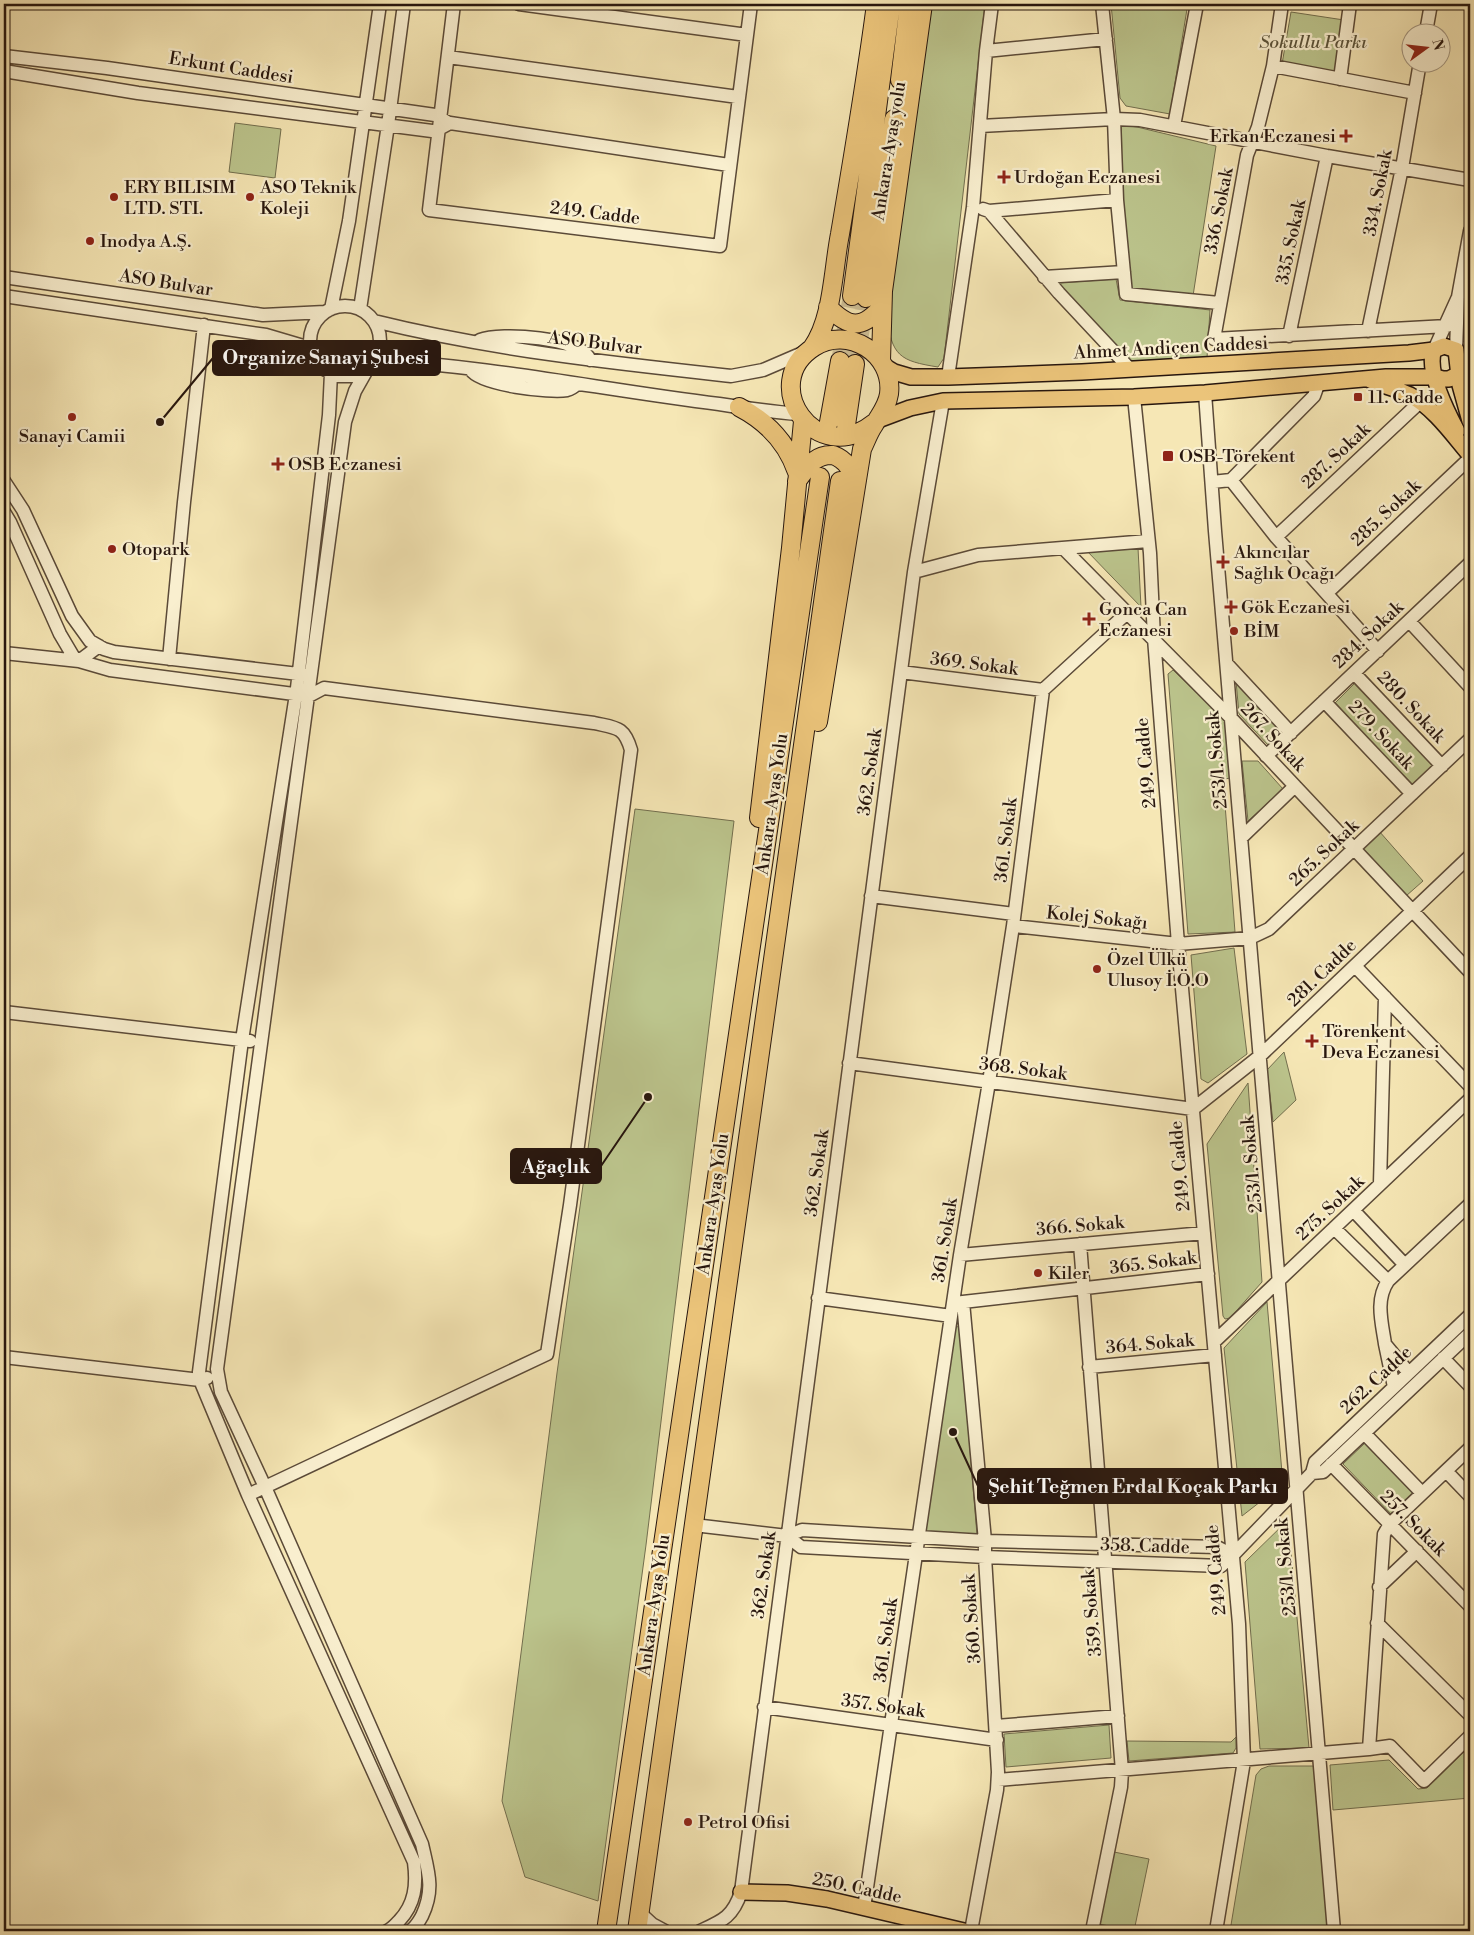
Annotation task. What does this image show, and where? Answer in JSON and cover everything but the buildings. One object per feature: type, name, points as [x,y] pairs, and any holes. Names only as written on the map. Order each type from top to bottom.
[{"type":"highway","points":[[876,4],[828,307],[822,333],[798,363],[792,379],[792,397],[801,417],[819,432],[838,437],[858,434],[876,422],[886,405],[889,395],[889,384],[882,364],[882,307],[892,216],[923,4]]},
{"type":"highway","name":"Ankara-Ayaş yolu","points":[[891,4],[859,297],[898,95],[909,4]]},
{"type":"highway","points":[[828,307],[843,321],[855,324],[873,317],[882,307]]},
{"type":"highway","points":[[811,349],[828,340],[849,340],[868,348],[882,364]]},
{"type":"highway","points":[[838,424],[848,362]]},
{"type":"highway","points":[[739,407],[758,418],[773,432],[790,457],[798,478]]},
{"type":"highway","points":[[764,860],[758,835],[759,816],[791,548],[798,478],[801,417]]},
{"type":"highway","name":"Ankara-Ayaş Yolu","points":[[637,1931],[785,870],[848,482],[876,422]]},
{"type":"highway","points":[[798,478],[817,458],[833,455],[847,463],[851,470],[848,482]]},
{"type":"highway","name":"Ankara-Ayaş Yolu","points":[[606,1931],[820,477]]},
{"type":"main road","points":[[1470,421],[1462,395],[1461,361],[1444,346],[1434,350],[1431,364],[1435,376],[1447,411],[1470,456]]},
{"type":"main road","name":"Ahmet Andiçen Caddesi","points":[[882,364],[894,372],[911,377],[948,377],[1130,369],[1434,350]]},
{"type":"main road","points":[[876,422],[922,404],[943,401],[1134,397],[1205,393],[1386,377],[1435,376],[1449,379],[1461,361]]},
{"type":"main road","points":[[1366,379],[1402,392],[1420,402],[1436,416],[1470,456]]},
{"type":"main road","name":"250. Cadde","points":[[741,1892],[807,1896],[964,1931]]},
{"type":"street","points":[[328,310],[349,221],[380,4]]},
{"type":"street","points":[[360,309],[404,4]]},
{"type":"street","name":"249. Cadde","points":[[454,4],[443,124],[429,210],[720,246],[751,4]]},
{"type":"street","points":[[518,4],[747,35]]},
{"type":"street","points":[[948,377],[973,207],[986,51],[992,4]]},
{"type":"street","points":[[1102,4],[1114,119],[1117,200],[1126,294],[1219,303]]},
{"type":"street","points":[[1174,126],[1197,4]]},
{"type":"street","name":"336. Sokak","points":[[1282,4],[1273,66],[1258,127],[1251,141],[1219,303],[1214,339],[1289,336]]},
{"type":"street","points":[[1340,79],[1350,4]]},
{"type":"street","points":[[1428,22],[1431,4]]},
{"type":"street","points":[[986,51],[1106,39]]},
{"type":"street","name":"Erkunt Caddesi","points":[[4,56],[107,68],[436,115],[443,124]]},
{"type":"street","points":[[448,57],[738,97]]},
{"type":"street","points":[[1273,66],[1415,93]]},
{"type":"street","points":[[4,71],[138,93],[432,131],[443,124],[729,165]]},
{"type":"street","name":"334. Sokak","points":[[1368,331],[1402,168],[1418,72]]},
{"type":"street","points":[[980,126],[1114,119],[1140,120],[1327,156],[1470,180]]},
{"type":"street","name":"335. Sokak","points":[[1289,336],[1327,156]]},
{"type":"street","points":[[973,207],[989,210],[1117,200]]},
{"type":"street","points":[[989,210],[1044,277],[1130,369]]},
{"type":"street","points":[[1434,350],[1447,326],[1458,297],[1470,231]]},
{"type":"street","points":[[1044,277],[1124,272]]},
{"type":"street","name":"ASO Bulvar","points":[[4,277],[263,315],[328,310]]},
{"type":"street","name":"ASO Bulvar","points":[[4,296],[266,335],[310,348]]},
{"type":"street","points":[[1458,297],[1461,361]]},
{"type":"street","points":[[410,1931],[416,1926],[428,1903],[430,1883],[422,1844],[265,1487],[221,1392],[217,1376],[259,1042],[312,676],[345,422],[355,391],[371,364],[379,350],[380,340],[374,321],[360,309],[341,306],[328,310],[315,322],[310,335],[310,348],[318,363],[331,374],[350,377],[371,364],[420,362],[801,417]]},
{"type":"street","name":"ASO Bulvar","points":[[374,321],[410,330],[533,352],[732,376],[763,370],[811,349]]},
{"type":"street","points":[[169,659],[204,325]]},
{"type":"street","points":[[1289,336],[1447,326]]},
{"type":"street","points":[[331,374],[329,415],[296,694],[242,1040],[199,1372],[200,1380],[248,1495],[414,1862],[417,1880],[414,1895],[406,1913],[387,1931]]},
{"type":"street","points":[[1212,482],[1231,480],[1314,396],[1319,382]]},
{"type":"street","name":"253/1. Sokak","points":[[1205,393],[1334,1931]]},
{"type":"street","name":"249. Cadde","points":[[1134,397],[1148,542],[1178,944],[1239,1624],[1244,1761],[1216,1931]]},
{"type":"street","name":"362. Sokak","points":[[700,1931],[727,1917],[735,1908],[741,1892],[914,572],[943,401]]},
{"type":"street","name":"287. Sokak","points":[[1276,537],[1420,402]]},
{"type":"street","name":"285. Sokak","points":[[1327,593],[1470,456]]},
{"type":"street","points":[[1231,480],[1276,537],[1378,650]]},
{"type":"street","points":[[4,481],[22,510],[72,616],[90,641],[114,652],[312,676],[324,688]]},
{"type":"street","points":[[4,512],[60,634],[73,656],[79,661]]},
{"type":"street","points":[[914,572],[978,555],[1148,542]]},
{"type":"street","name":"267. Sokak","points":[[1062,548],[1154,638],[1231,718],[1470,972]]},
{"type":"street","name":"284. Sokak","points":[[1266,756],[1409,621],[1469,568]]},
{"type":"street","points":[[1043,690],[1127,613]]},
{"type":"street","points":[[1409,621],[1470,687]]},
{"type":"street","points":[[79,661],[99,646]]},
{"type":"street","points":[[4,653],[79,661],[110,670],[309,696],[324,688],[594,723],[620,730],[626,734],[631,750],[570,1205],[548,1354],[248,1495]]},
{"type":"street","points":[[1227,664],[1291,733]]},
{"type":"street","name":"369. Sokak","points":[[901,672],[1043,690]]},
{"type":"street","name":"280. Sokak","points":[[1354,672],[1442,766]]},
{"type":"street","name":"361. Sokak","points":[[864,1908],[918,1538],[955,1307],[960,1255],[989,1082],[1013,920],[1043,690]]},
{"type":"street","name":"279. Sokak","points":[[1324,701],[1412,794]]},
{"type":"street","name":"265. Sokak","points":[[1178,944],[1250,938],[1263,934],[1470,739]]},
{"type":"street","points":[[1242,838],[1295,786]]},
{"type":"street","name":"281. Cadde","points":[[1193,1109],[1260,1056],[1470,856]]},
{"type":"street","name":"Kolej Sokağı","points":[[871,896],[1013,920],[1178,944]]},
{"type":"street","points":[[1355,966],[1470,1086]]},
{"type":"street","points":[[1380,1184],[1384,997]]},
{"type":"street","points":[[4,1012],[259,1042]]},
{"type":"street","name":"368. Sokak","points":[[849,1063],[1193,1109]]},
{"type":"street","name":"275. Sokak","points":[[1214,1342],[1470,1099]]},
{"type":"street","points":[[1394,1387],[1385,1344],[1380,1302],[1384,1287],[1388,1281],[1470,1204]]},
{"type":"street","points":[[1352,1210],[1405,1265]]},
{"type":"street","points":[[1334,1228],[1388,1281]]},
{"type":"street","name":"366. Sokak","points":[[960,1255],[1204,1233]]},
{"type":"street","name":"359. Sokak","points":[[1080,1244],[1088,1367],[1106,1562],[1122,1771],[1121,1787],[1092,1931]]},
{"type":"street","name":"365. Sokak","points":[[818,1298],[955,1307],[1208,1274]]},
{"type":"street","name":"360. Sokak","points":[[955,1307],[985,1541],[997,1740],[998,1780],[971,1931]]},
{"type":"street","name":"262. Cadde","points":[[1233,1555],[1312,1473],[1315,1462],[1470,1315]]},
{"type":"street","name":"262. Cadde","points":[[1312,1473],[1323,1472],[1470,1333]]},
{"type":"street","points":[[1385,1344],[1409,1373]]},
{"type":"street","name":"364. Sokak","points":[[1088,1367],[1215,1355]]},
{"type":"street","points":[[4,1357],[200,1380],[217,1376]]},
{"type":"street","points":[[1444,1358],[1470,1386]]},
{"type":"street","points":[[1364,1433],[1422,1493]]},
{"type":"street","points":[[1369,1749],[1382,1540],[1385,1531],[1390,1524],[1470,1448]]},
{"type":"street","name":"257. Sokak","points":[[1331,1464],[1470,1606]]},
{"type":"street","points":[[1446,1471],[1470,1496]]},
{"type":"street","name":"358. Cadde","points":[[694,1525],[787,1536],[802,1530],[985,1541],[1217,1547],[1233,1555],[1221,1566],[985,1557],[801,1547],[787,1536]]},
{"type":"street","points":[[1379,1587],[1417,1551]]},
{"type":"street","points":[[1377,1623],[1470,1715]]},
{"type":"street","name":"357. Sokak","points":[[764,1708],[997,1740]]},
{"type":"street","points":[[996,1726],[1118,1716]]},
{"type":"street","points":[[998,1780],[1244,1761],[1390,1746],[1424,1781],[1470,1736]]},
{"type":"street","points":[[640,1913],[652,1924],[665,1931]]},
{"type":"green space","points":[[930,4],[985,4],[944,358],[938,367],[906,359],[900,354],[891,340],[887,315]]},
{"type":"green space","points":[[1111,4],[1161,4],[1162,7],[1187,9],[1170,114],[1126,106],[1120,98]]},
{"type":"green space","name":"Sokullu Parkı","points":[[1291,12],[1344,20],[1336,73],[1282,64]]},
{"type":"green space","points":[[235,123],[281,129],[275,178],[229,172]]},
{"type":"green space","points":[[1121,125],[1137,127],[1216,146],[1193,296],[1130,289],[1122,195]]},
{"type":"green space","points":[[1116,279],[1120,300],[1210,310],[1207,358],[1131,362],[1057,283]]},
{"type":"green space","points":[[1470,292],[1470,342],[1469,344],[1460,340]]},
{"type":"green space","points":[[1138,548],[1141,607],[1086,550]]},
{"type":"green space","points":[[1173,670],[1223,718],[1228,729],[1232,778],[1223,779],[1235,932],[1188,934],[1168,674]]},
{"type":"green space","points":[[1236,681],[1282,732],[1268,745],[1239,714]]},
{"type":"green space","points":[[1355,683],[1434,764],[1413,785],[1334,704]]},
{"type":"green space","points":[[1242,761],[1258,761],[1283,789],[1248,821]]},
{"type":"green space","points":[[635,809],[734,821],[646,1545],[598,1901],[525,1877],[502,1801],[557,1373]]},
{"type":"green space","points":[[1379,831],[1423,881],[1406,896],[1362,847]]},
{"type":"green space","points":[[1234,948],[1247,1054],[1208,1083],[1201,1079],[1191,955]]},
{"type":"green space","points":[[1284,1052],[1296,1100],[1273,1122],[1267,1070]]},
{"type":"green space","points":[[1248,1083],[1262,1282],[1230,1318],[1225,1319],[1223,1316],[1207,1144]]},
{"type":"green space","points":[[1267,1302],[1283,1484],[1242,1516],[1224,1348]]},
{"type":"green space","points":[[956,1326],[960,1328],[977,1535],[924,1534]]},
{"type":"green space","points":[[1365,1443],[1413,1493],[1391,1514],[1343,1464]]},
{"type":"green space","points":[[1288,1520],[1309,1748],[1260,1749],[1245,1562]]},
{"type":"green space","points":[[1109,1725],[1111,1758],[1006,1767],[1004,1734]]},
{"type":"green space","points":[[1236,1737],[1236,1748],[1233,1753],[1129,1761],[1127,1741],[1231,1742]]},
{"type":"green space","points":[[1470,1746],[1470,1798],[1333,1810],[1330,1765],[1389,1760],[1418,1789],[1427,1788]]},
{"type":"green space","points":[[1269,1766],[1315,1766],[1331,1926],[1276,1931],[1230,1931],[1256,1775],[1261,1769]]},
{"type":"green space","points":[[1114,1852],[1149,1859],[1134,1931],[1099,1924]]},
{"type":"tunnel","points":[[840,361],[852,296]]},
{"type":"tunnel","points":[[855,364],[866,298]]},
{"type":"place","name":"Erkan Eczanesi","points":[[1346,136]]},
{"type":"place","name":"Urdoğan Eczanesi","points":[[1004,177]]},
{"type":"place","name":"ERY BILISIM LTD. STI.","points":[[114,197]]},
{"type":"place","name":"ASO Teknik Koleji","points":[[250,197]]},
{"type":"place","name":"Inodya A.Ş.","points":[[90,241]]},
{"type":"place","name":"11. Cadde","points":[[1358,397]]},
{"type":"place","name":"Sanayi Camii","points":[[72,417]]},
{"type":"place","name":"Organize Sanayi Şubesi","points":[[160,422]]},
{"type":"place","name":"OSB-Törekent","points":[[1168,456]]},
{"type":"place","name":"OSB Eczanesi","points":[[278,464]]},
{"type":"place","name":"Otopark","points":[[112,549]]},
{"type":"place","name":"Akıncılar Sağlık Ocağı","points":[[1223,562]]},
{"type":"place","name":"Gök Eczanesi","points":[[1231,607]]},
{"type":"place","name":"Gonca Can Eczanesi","points":[[1089,619]]},
{"type":"place","name":"BİM","points":[[1234,631]]},
{"type":"place","name":"Özel Ülkü Ulusoy İ.Ö.O","points":[[1097,969]]},
{"type":"place","name":"Törenkent Deva Eczanesi","points":[[1312,1041]]},
{"type":"place","name":"Ağaçlık","points":[[648,1097]]},
{"type":"place","name":"Kiler","points":[[1038,1273]]},
{"type":"place","name":"Şehit Teğmen Erdal Koçak Parkı","points":[[953,1432]]},
{"type":"place","name":"Petrol Ofisi","points":[[688,1822]]}]
